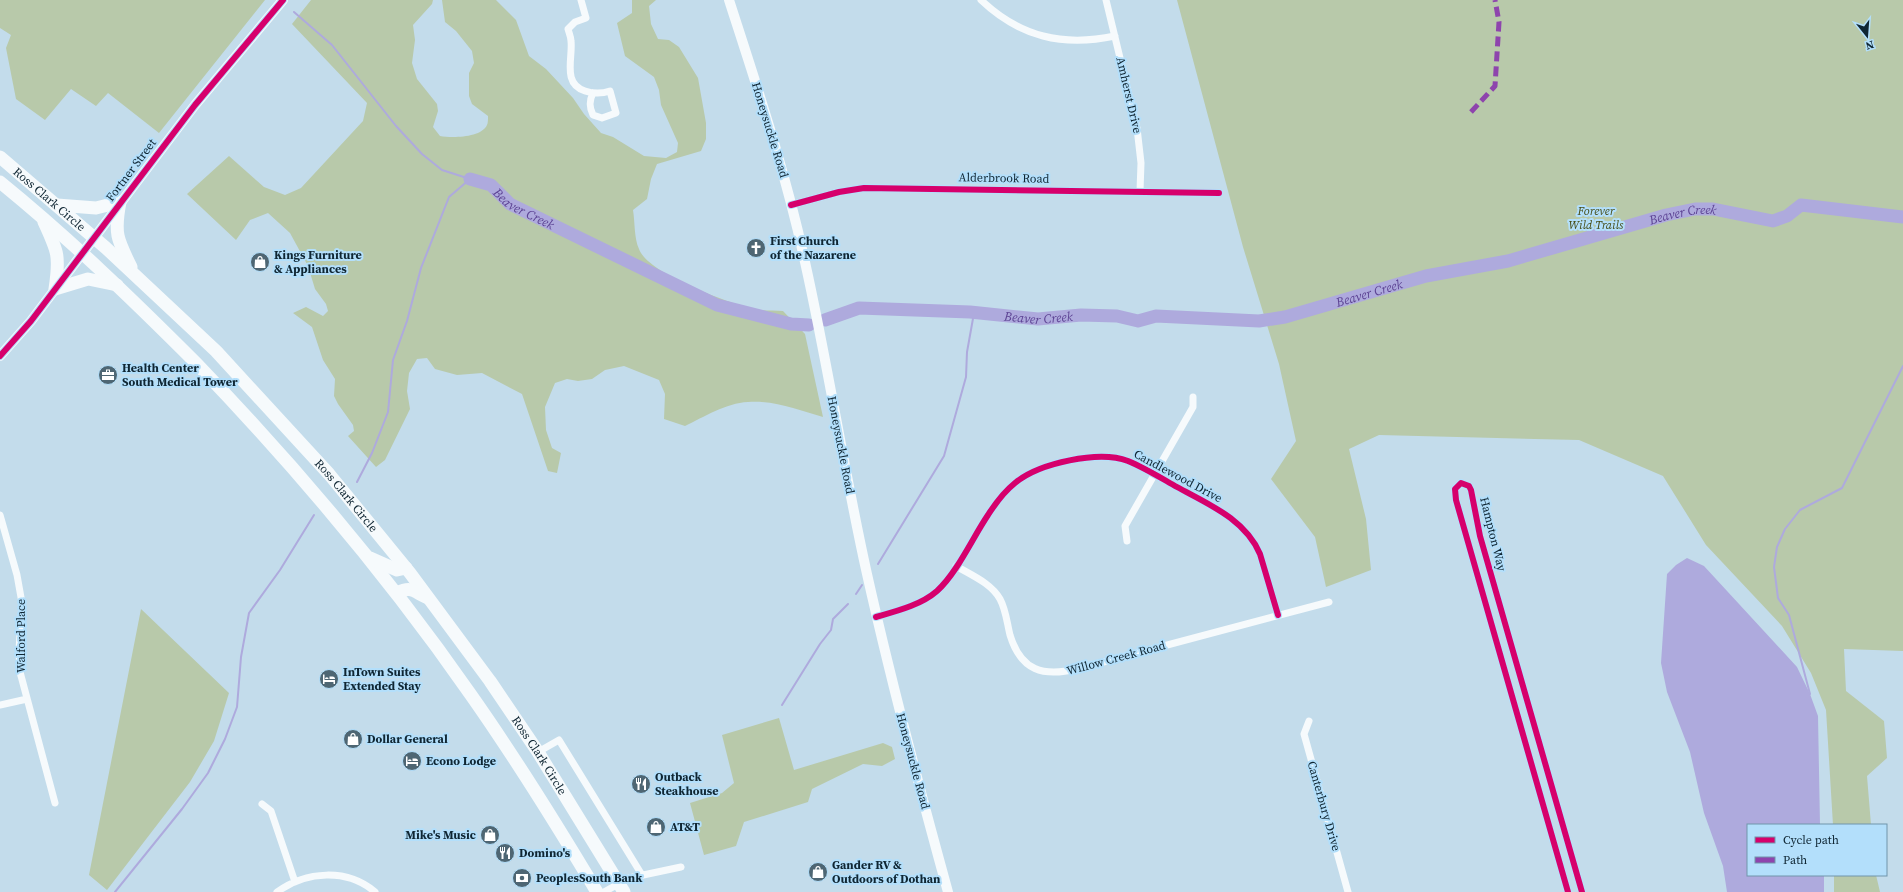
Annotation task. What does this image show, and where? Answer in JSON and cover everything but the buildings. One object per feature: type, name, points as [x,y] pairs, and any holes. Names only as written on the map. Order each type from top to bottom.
[{"type":"highway","name":"Ross Clark Circle","points":[[0,157],[94,237],[216,351],[329,474],[406,568],[490,681],[538,752],[621,888]]},
{"type":"highway","name":"Ross Clark Circle","points":[[0,182],[42,216],[118,285],[214,382],[281,454],[397,593],[449,663],[552,816],[598,892]]},
{"type":"highway","points":[[57,205],[96,208],[120,202],[117,221],[118,239],[135,274]]},
{"type":"highway","points":[[42,216],[58,253],[58,269],[55,289],[88,279],[118,285]]},
{"type":"highway","points":[[368,558],[397,570],[406,568]]},
{"type":"highway","points":[[397,593],[405,589],[410,589],[429,598]]},
{"type":"main road","name":"Fortner Street","points":[[0,356],[31,321],[195,105],[283,0]]},
{"type":"main road","name":"Honeysuckle Road","points":[[730,0],[767,120],[791,205],[811,290],[876,617],[905,734],[948,892]]},
{"type":"street","points":[[581,0],[586,18],[575,22],[568,29],[571,40],[569,66],[571,78],[579,89],[593,93]]},
{"type":"street","points":[[981,0],[1005,20],[1039,35],[1067,40],[1115,36]]},
{"type":"street","name":"Amherst Drive","points":[[1106,0],[1138,128],[1141,163],[1140,191]]},
{"type":"street","name":"Alderbrook Road","points":[[791,205],[839,192],[864,188],[1219,193]]},
{"type":"street","points":[[1127,541],[1125,526],[1193,407],[1194,396]]},
{"type":"street","name":"Candlewood Drive","points":[[876,617],[900,610],[931,596],[945,582],[989,514],[1015,483],[1040,469],[1073,460],[1115,458],[1128,461],[1154,474],[1224,513],[1250,535],[1260,554],[1278,615]]},
{"type":"street","name":"Hampton Way","points":[[1568,892],[1456,500],[1455,489],[1461,483],[1469,486],[1471,490],[1483,545],[1582,892]]},
{"type":"street","name":"Walford Place","points":[[0,515],[20,590],[22,613],[19,662],[55,803]]},
{"type":"street","name":"Willow Creek Road","points":[[956,566],[990,586],[995,592],[1003,607],[1014,646],[1023,660],[1031,667],[1051,673],[1077,669],[1329,602]]},
{"type":"street","points":[[0,706],[27,698]]},
{"type":"street","name":"Canterbury Drive","points":[[1309,721],[1304,734],[1348,892]]},
{"type":"street","points":[[538,752],[559,740],[642,875]]},
{"type":"street","points":[[262,804],[271,811],[295,882]]},
{"type":"street","points":[[604,892],[621,888],[642,875],[681,867]]},
{"type":"street","points":[[277,892],[295,882],[320,876],[338,875],[360,882],[375,892]]},
{"type":"green space","points":[[0,0],[265,0],[159,133],[108,93],[96,106],[71,89],[45,120],[16,99],[6,48],[11,35],[0,28]]},
{"type":"green space","points":[[311,0],[433,0],[432,4],[413,25],[415,40],[412,63],[417,79],[437,104],[438,111],[433,127],[440,136],[452,137],[473,135],[479,132],[487,125],[488,116],[472,104],[469,96],[469,73],[474,63],[472,51],[456,31],[445,22],[442,0],[496,0],[516,20],[529,56],[546,69],[573,98],[584,114],[601,133],[613,137],[644,156],[666,158],[677,152],[678,143],[661,105],[659,90],[654,77],[625,56],[617,23],[632,13],[632,0],[656,0],[649,6],[651,24],[658,39],[669,40],[679,47],[698,78],[706,123],[706,139],[701,151],[657,164],[651,179],[647,199],[633,210],[637,245],[645,258],[657,268],[690,286],[708,294],[752,309],[783,311],[805,334],[823,417],[777,404],[748,402],[723,408],[685,426],[664,419],[665,394],[659,380],[624,366],[605,370],[592,379],[578,381],[567,379],[555,383],[545,407],[546,430],[552,448],[561,453],[557,473],[548,471],[522,394],[482,373],[457,375],[435,369],[427,358],[417,359],[409,373],[407,391],[410,409],[385,460],[376,467],[348,436],[354,431],[353,425],[334,396],[335,379],[323,360],[312,327],[293,313],[306,307],[323,316],[328,311],[326,304],[315,289],[308,266],[290,233],[268,213],[250,220],[236,240],[187,194],[229,156],[264,187],[285,195],[301,188],[363,121],[367,103],[292,24]]},
{"type":"green space","name":"Forever Wild Trails","points":[[1177,0],[1903,0],[1903,651],[1844,649],[1846,691],[1884,721],[1887,758],[1867,776],[1871,824],[1833,824],[1826,710],[1811,673],[1782,626],[1706,545],[1663,476],[1579,440],[1379,435],[1349,449],[1366,519],[1371,570],[1326,587],[1315,537],[1271,479],[1296,441],[1279,364],[1243,247]]},
{"type":"green space","points":[[141,609],[229,693],[214,741],[190,782],[107,890],[89,875]]},
{"type":"green space","points":[[779,718],[794,770],[883,743],[892,747],[895,759],[882,766],[863,764],[812,789],[808,802],[744,822],[736,846],[704,855],[690,803],[722,793],[734,783],[722,735]]},
{"type":"green space","points":[[1834,876],[1876,876],[1880,892],[1834,892]]},
{"type":"shaded area","points":[[1687,558],[1704,566],[1797,667],[1810,694],[1818,716],[1820,824],[1747,824],[1747,876],[1824,876],[1824,892],[1727,892],[1723,866],[1704,813],[1690,752],[1667,692],[1661,663],[1667,574],[1676,565]]},
{"type":"waterway","name":"Beaver Creek","points":[[294,12],[332,45],[396,126],[422,154],[442,170],[470,179]]},
{"type":"waterway","points":[[357,482],[372,453],[388,412],[393,360],[407,321],[421,268],[449,197],[470,179]]},
{"type":"waterway","name":"Beaver Creek","points":[[470,179],[491,185],[510,204],[717,305],[791,324],[809,325]]},
{"type":"waterway","name":"Beaver Creek","points":[[825,320],[859,308],[970,312],[1038,319],[1081,315],[1117,316],[1138,321],[1156,316],[1259,321],[1285,317],[1426,276],[1508,261],[1666,215],[1695,209],[1713,209],[1773,221],[1787,216],[1801,205],[1903,217]]},
{"type":"waterway","points":[[878,564],[944,456],[966,377],[967,352],[974,313]]},
{"type":"waterway","points":[[1810,694],[1789,615],[1778,598],[1774,567],[1777,547],[1785,529],[1800,510],[1842,488],[1903,366]]},
{"type":"waterway","points":[[115,892],[182,809],[208,773],[225,739],[237,707],[241,657],[249,613],[280,570],[314,515]]},
{"type":"waterway","points":[[856,594],[862,585]]},
{"type":"waterway","points":[[782,705],[820,644],[831,630],[833,619],[848,604]]},
{"type":"marked path","points":[[1471,112],[1495,86],[1499,22],[1495,0]]},
{"type":"cycle path","points":[[0,356],[31,321],[195,105],[283,0]]},
{"type":"cycle path","points":[[791,205],[839,192],[864,188],[1219,193]]},
{"type":"cycle path","points":[[876,617],[916,604],[937,591],[958,565],[994,506],[1015,483],[1026,476],[1054,464],[1070,460],[1101,457],[1116,458],[1128,461],[1141,467],[1213,506],[1235,522],[1245,531],[1260,554],[1278,615]]},
{"type":"cycle path","points":[[1568,892],[1456,500],[1455,489],[1461,483],[1469,486],[1471,490],[1480,536],[1582,892]]},
{"type":"place","name":"First Church of the Nazarene","points":[[756,248]]},
{"type":"place","name":"Kings Furniture & Appliances","points":[[260,262]]},
{"type":"place","name":"Health Center South Medical Tower","points":[[108,375]]},
{"type":"place","name":"InTown Suites Extended Stay","points":[[329,679]]},
{"type":"place","name":"Dollar General","points":[[353,739]]},
{"type":"place","name":"Econo Lodge","points":[[412,761]]},
{"type":"place","name":"Outback Steakhouse","points":[[641,784]]},
{"type":"place","name":"AT&T","points":[[656,827]]},
{"type":"place","name":"Mike's Music","points":[[490,835]]},
{"type":"place","name":"Domino's","points":[[505,853]]},
{"type":"place","name":"Gander RV & Outdoors of Dothan","points":[[818,872]]},
{"type":"place","name":"PeoplesSouth Bank","points":[[522,878]]}]
